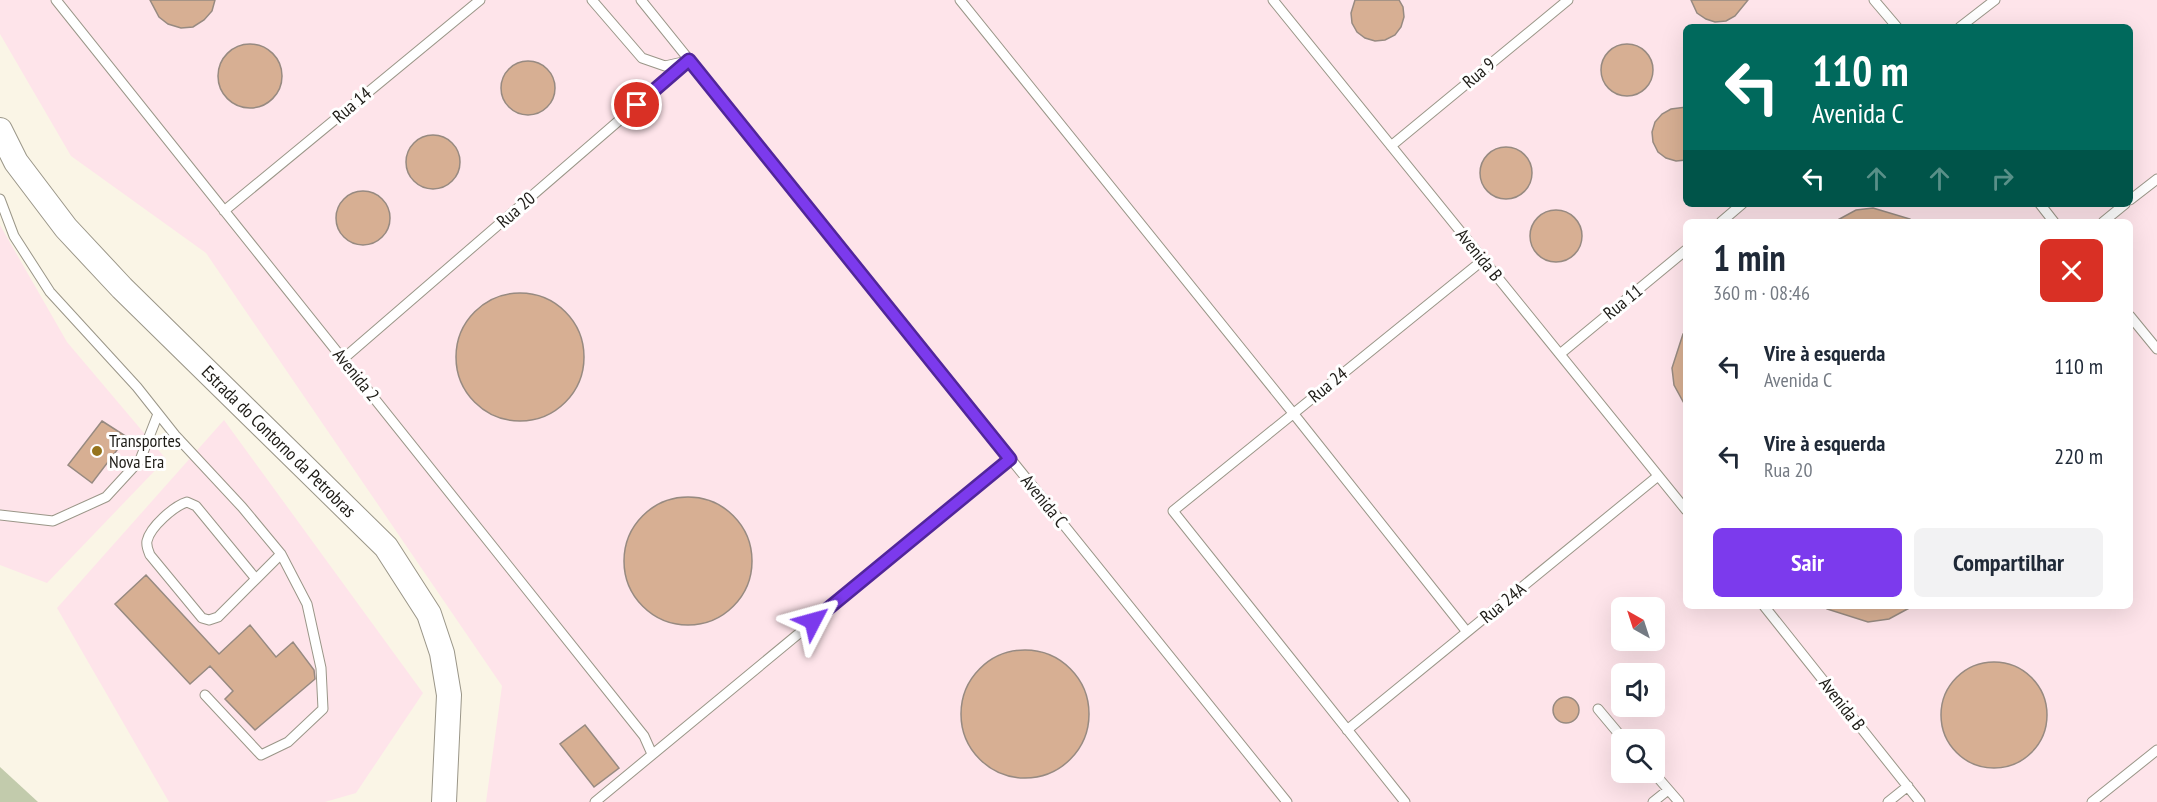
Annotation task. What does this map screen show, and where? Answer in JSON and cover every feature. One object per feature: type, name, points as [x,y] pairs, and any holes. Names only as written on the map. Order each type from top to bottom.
[{"type":"main road","name":"Estrada do Contorno da Petrobras","points":[[0,130],[16,162],[66,228],[114,280],[386,546],[429,614],[442,652],[449,695],[444,802]]},
{"type":"lane","name":"Avenida 2","points":[[56,0],[644,736],[652,754]]},
{"type":"lane","name":"Rua 14","points":[[224,211],[480,0]]},
{"type":"lane","points":[[592,0],[642,58],[665,66],[689,60]]},
{"type":"lane","name":"Avenida C","points":[[640,0],[1287,802]]},
{"type":"lane","points":[[960,0],[1467,632]]},
{"type":"lane","name":"Avenida B","points":[[1273,0],[1683,506]]},
{"type":"lane","name":"Rua 9","points":[[1391,146],[1568,0]]},
{"type":"lane","points":[[1874,0],[1894,24]]},
{"type":"lane","points":[[1964,24],[1995,0]]},
{"type":"lane","name":"Rua 20","points":[[343,359],[689,60]]},
{"type":"lane","points":[[2133,198],[2157,178]]},
{"type":"lane","points":[[0,199],[14,236],[50,292],[242,507],[281,555],[307,604],[321,668],[323,709],[288,742],[261,755],[205,695]]},
{"type":"lane","points":[[1724,219],[1739,207]]},
{"type":"lane","points":[[2042,207],[2052,219]]},
{"type":"lane","points":[[2107,219],[2121,207]]},
{"type":"lane","name":"Rua 11","points":[[1560,354],[1683,252]]},
{"type":"lane","name":"Rua 24","points":[[1347,730],[1173,511],[1483,260]]},
{"type":"lane","points":[[2133,320],[2157,349]]},
{"type":"lane","points":[[0,515],[53,521],[106,496],[140,460],[158,414]]},
{"type":"lane","points":[[595,802],[1010,459]]},
{"type":"lane","name":"Rua 24A","points":[[1347,730],[1658,476]]},
{"type":"lane","points":[[256,579],[196,506],[187,502],[177,505],[150,533],[146,544],[150,555],[201,618],[209,620],[218,617],[281,555]]},
{"type":"lane","name":"Avenida B","points":[[1766,609],[1920,802]]},
{"type":"lane","points":[[1598,709],[1615,729]]},
{"type":"lane","points":[[1347,730],[1406,802]]},
{"type":"lane","points":[[2092,802],[2157,750]]},
{"type":"lane","points":[[1662,783],[1679,802]]},
{"type":"lane","points":[[1888,802],[1908,786]]},
{"type":"lane","points":[[1653,802],[1668,790]]},
{"type":"shaded area","points":[[0,0],[2157,0],[2157,802],[486,802],[502,686],[206,253],[71,156],[0,34]]},
{"type":"shaded area","name":"Transportes Nova Era","points":[[0,225],[67,342],[166,459],[47,583],[0,565]]},
{"type":"shaded area","points":[[224,420],[423,693],[356,793],[325,802],[169,802],[57,608]]},
{"type":"green space","points":[[0,767],[38,802],[0,802]]},
{"type":"building","points":[[150,0],[215,0],[212,11],[204,20],[193,27],[181,28],[168,24],[159,17]]},
{"type":"building","points":[[1355,0],[1399,0],[1403,7],[1404,17],[1401,27],[1395,35],[1385,40],[1375,41],[1365,38],[1357,32],[1352,23],[1351,13]]},
{"type":"building","points":[[1691,0],[1748,0],[1735,16],[1726,21],[1715,22],[1697,13]]},
{"type":"building","points":[[250,44],[268,50],[276,58],[282,76],[276,94],[268,102],[250,108],[232,102],[224,94],[218,76],[224,58],[232,50]]},
{"type":"building","points":[[1622,44],[1632,44],[1642,48],[1649,55],[1653,70],[1649,85],[1642,92],[1632,96],[1622,96],[1612,92],[1605,85],[1601,75],[1601,65],[1605,55],[1612,48]]},
{"type":"building","points":[[528,61],[538,63],[547,69],[553,78],[555,88],[553,98],[547,107],[538,113],[528,115],[518,113],[509,107],[503,98],[501,88],[503,78],[509,69],[518,63]]},
{"type":"building","points":[[1683,107],[1683,160],[1666,158],[1658,152],[1653,142],[1652,132],[1655,122],[1671,109]]},
{"type":"building","points":[[433,135],[452,143],[460,162],[452,181],[433,189],[414,181],[406,162],[414,143]]},
{"type":"building","points":[[1501,147],[1511,147],[1521,151],[1528,158],[1532,173],[1528,188],[1521,195],[1511,199],[1501,199],[1491,195],[1484,188],[1480,178],[1480,168],[1484,158],[1491,151]]},
{"type":"building","points":[[363,191],[382,199],[390,218],[382,237],[363,245],[344,237],[336,218],[344,199]]},
{"type":"building","points":[[1873,208],[1910,219],[1840,219],[1856,210]]},
{"type":"building","points":[[1551,210],[1561,210],[1571,214],[1578,221],[1582,236],[1578,251],[1571,258],[1561,262],[1551,262],[1541,258],[1534,251],[1530,241],[1530,231],[1534,221],[1541,214]]},
{"type":"building","points":[[520,293],[544,298],[565,312],[579,333],[584,357],[579,381],[565,402],[544,416],[520,421],[496,416],[475,402],[461,381],[456,357],[461,333],[475,312],[496,298]]},
{"type":"building","points":[[1683,334],[1683,402],[1674,385],[1672,368]]},
{"type":"building","name":"Transportes Nova Era","points":[[102,421],[127,437],[92,483],[68,465]]},
{"type":"building","points":[[688,497],[712,502],[733,516],[747,537],[752,561],[747,585],[733,606],[712,620],[688,625],[664,620],[643,606],[629,585],[624,561],[629,537],[643,516],[664,502]]},
{"type":"building","points":[[146,575],[219,654],[250,625],[276,657],[293,642],[314,670],[315,679],[255,730],[225,699],[233,691],[210,666],[190,684],[115,604]]},
{"type":"building","points":[[1827,609],[1907,609],[1889,619],[1868,622]]},
{"type":"building","points":[[1025,650],[1049,655],[1070,669],[1084,690],[1089,714],[1084,738],[1070,759],[1049,773],[1025,778],[1001,773],[980,759],[966,738],[961,714],[966,690],[980,669],[1001,655]]},
{"type":"building","points":[[1994,662],[2014,666],[2032,677],[2043,695],[2047,715],[2043,735],[2032,753],[2014,764],[1994,768],[1974,764],[1956,753],[1945,735],[1941,715],[1945,695],[1956,677],[1974,666]]},
{"type":"building","points":[[1566,697],[1576,700],[1579,710],[1576,720],[1566,723],[1556,720],[1553,710],[1556,700]]},
{"type":"building","points":[[585,725],[619,768],[594,787],[560,744]]},
{"type":"place","name":"Transportes Nova Era","points":[[97,451]]},
{"type":"route","points":[[637,105],[689,60],[1010,459],[813,621]]}]
